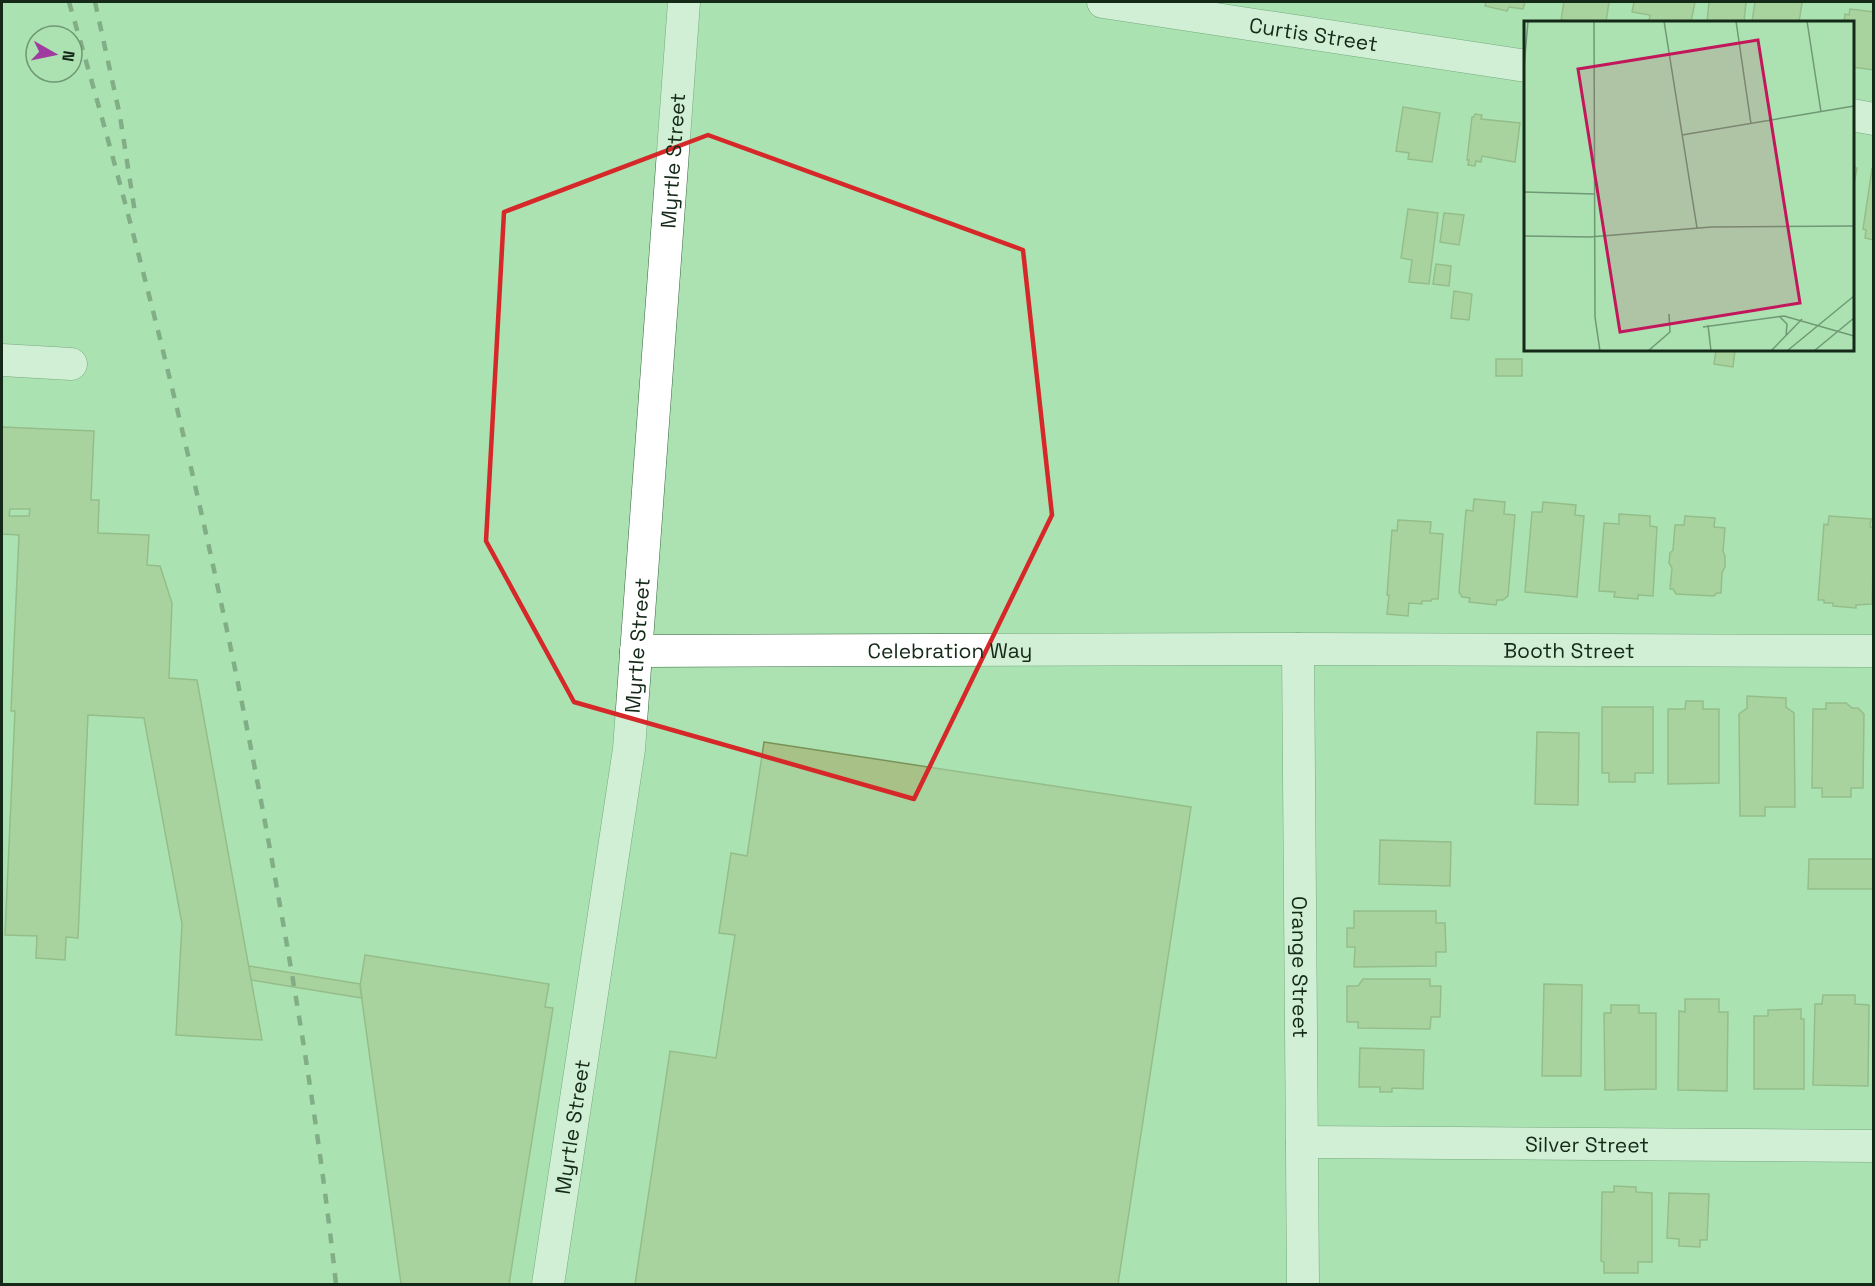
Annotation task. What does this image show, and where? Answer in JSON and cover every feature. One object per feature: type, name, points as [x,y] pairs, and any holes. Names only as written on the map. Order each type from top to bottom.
[{"type":"street","name":"Myrtle Street","points":[[548,1284],[629,749],[684,2]]},
{"type":"street","name":"Curtis Street","points":[[1103,2],[1524,66]]},
{"type":"street","points":[[1854,115],[1874,119]]},
{"type":"street","points":[[2,360],[71,364]]},
{"type":"street","name":"Celebration Way","points":[[636,651],[1263,649]]},
{"type":"street","name":"Booth Street","points":[[1263,649],[1874,651]]},
{"type":"street","name":"Orange Street","points":[[1298,649],[1303,1284]]},
{"type":"street","name":"Silver Street","points":[[1302,1142],[1874,1146]]},
{"type":"highlighted area","points":[[708,135],[1023,250],[1052,515],[914,799],[574,702],[486,541],[504,212]]},
{"type":"building","points":[[1486,2],[1525,2],[1523,9],[1509,7],[1507,11],[1485,6]]},
{"type":"building","points":[[1564,2],[1609,2],[1606,21],[1561,20]]},
{"type":"building","points":[[1634,2],[1695,2],[1691,21],[1649,21],[1650,15],[1632,12]]},
{"type":"building","points":[[1709,2],[1746,2],[1744,21],[1707,21]]},
{"type":"building","points":[[1755,2],[1802,3],[1799,21],[1752,21]]},
{"type":"building","points":[[1850,9],[1874,12],[1874,70],[1854,67],[1854,21],[1844,21],[1845,14],[1849,15]]},
{"type":"building","points":[[1403,107],[1440,113],[1432,162],[1408,159],[1409,153],[1396,151]]},
{"type":"building","points":[[1475,114],[1482,115],[1481,119],[1520,123],[1515,162],[1482,156],[1481,162],[1476,161],[1475,166],[1468,165],[1472,117]]},
{"type":"building","points":[[1854,167],[1857,168],[1854,184]]},
{"type":"building","points":[[1872,169],[1874,170],[1874,240],[1865,238],[1866,230],[1863,229]]},
{"type":"building","points":[[1408,209],[1438,213],[1429,284],[1409,282],[1412,260],[1401,258]]},
{"type":"building","points":[[1444,213],[1464,215],[1459,245],[1440,242]]},
{"type":"building","points":[[1436,264],[1451,266],[1449,286],[1433,284]]},
{"type":"building","points":[[1454,291],[1472,294],[1469,320],[1451,318]]},
{"type":"building","points":[[1716,351],[1735,351],[1733,367],[1714,364]]},
{"type":"building","points":[[1496,359],[1522,359],[1522,376],[1496,376]]},
{"type":"building","points":[[2,427],[94,431],[91,500],[99,500],[98,533],[149,535],[147,565],[160,566],[172,603],[169,678],[197,680],[262,1040],[176,1035],[182,924],[144,718],[88,715],[78,938],[66,937],[65,960],[36,958],[37,936],[5,935],[15,711],[11,711],[19,535],[2,534]],"holes":[[[10,509],[30,509],[29,516],[9,516]]]},
{"type":"building","points":[[1474,499],[1505,502],[1504,514],[1515,515],[1508,596],[1503,600],[1497,600],[1496,605],[1469,602],[1470,598],[1462,597],[1459,592],[1466,510],[1473,511]]},
{"type":"building","points":[[1543,502],[1576,505],[1575,515],[1584,516],[1577,597],[1525,592],[1532,512],[1542,512]]},
{"type":"building","points":[[1619,514],[1650,516],[1650,526],[1657,527],[1653,596],[1638,595],[1638,599],[1614,597],[1615,592],[1599,591],[1604,523],[1619,524]]},
{"type":"building","points":[[1685,516],[1715,518],[1714,527],[1725,528],[1723,551],[1725,567],[1722,573],[1721,593],[1714,596],[1676,594],[1673,589],[1670,589],[1672,568],[1669,563],[1670,553],[1673,550],[1675,525],[1684,525]]},
{"type":"building","points":[[1829,516],[1871,519],[1870,527],[1874,527],[1872,604],[1856,605],[1856,608],[1833,606],[1833,603],[1818,600],[1824,524],[1828,525]]},
{"type":"building","points":[[1398,520],[1431,522],[1430,533],[1443,534],[1438,599],[1422,601],[1422,604],[1409,603],[1408,616],[1387,614],[1392,530],[1397,531]]},
{"type":"building","points":[[1747,696],[1786,698],[1786,707],[1794,713],[1795,807],[1765,807],[1765,816],[1740,816],[1739,714],[1747,708]]},
{"type":"building","points":[[1686,701],[1703,701],[1703,709],[1719,709],[1719,783],[1668,784],[1668,709],[1685,709]]},
{"type":"building","points":[[1826,703],[1846,703],[1852,708],[1858,708],[1864,714],[1863,788],[1851,788],[1851,797],[1822,797],[1822,788],[1812,788],[1813,709],[1826,709]]},
{"type":"building","points":[[1602,707],[1653,707],[1653,773],[1635,773],[1635,782],[1609,782],[1609,773],[1602,773]]},
{"type":"building","points":[[1537,732],[1579,733],[1578,805],[1535,804]]},
{"type":"building","points":[[764,742],[1191,807],[1118,1284],[635,1284],[670,1051],[716,1058],[735,935],[719,933],[731,853],[747,856]]},
{"type":"building","points":[[1380,840],[1451,842],[1450,886],[1379,884]]},
{"type":"building","points":[[1809,859],[1874,859],[1874,889],[1808,889]]},
{"type":"building","points":[[1354,911],[1436,911],[1436,923],[1445,923],[1446,952],[1436,952],[1436,966],[1354,967],[1355,947],[1347,947],[1347,928],[1354,928]]},
{"type":"building","points":[[365,955],[549,984],[545,1007],[553,1008],[509,1284],[401,1284],[360,986]]},
{"type":"building","points":[[249,966],[360,984],[362,998],[251,980]]},
{"type":"building","points":[[1363,979],[1430,979],[1430,986],[1441,986],[1440,1017],[1431,1017],[1430,1029],[1358,1028],[1358,1022],[1347,1022],[1347,986],[1358,986]]},
{"type":"building","points":[[1544,984],[1582,985],[1581,1076],[1542,1076]]},
{"type":"building","points":[[1823,995],[1855,995],[1855,1004],[1869,1005],[1868,1086],[1813,1085],[1815,1004],[1822,1004]]},
{"type":"building","points":[[1685,999],[1719,999],[1719,1012],[1728,1012],[1727,1091],[1678,1090],[1679,1011],[1685,1012]]},
{"type":"building","points":[[1611,1005],[1639,1005],[1639,1013],[1656,1013],[1656,1089],[1605,1090],[1604,1013],[1611,1013]]},
{"type":"building","points":[[1801,1009],[1801,1019],[1804,1019],[1804,1089],[1754,1089],[1754,1016],[1768,1016],[1768,1010]]},
{"type":"building","points":[[1360,1048],[1424,1050],[1423,1089],[1392,1088],[1392,1092],[1380,1092],[1380,1087],[1359,1087]]},
{"type":"building","points":[[1614,1186],[1636,1187],[1636,1192],[1652,1193],[1652,1262],[1638,1262],[1638,1273],[1604,1273],[1604,1262],[1601,1261],[1602,1192],[1614,1192]]},
{"type":"building","points":[[1669,1193],[1709,1194],[1707,1240],[1700,1240],[1700,1247],[1679,1246],[1679,1239],[1667,1238]]},
{"type":"railway","points":[[69,2],[131,224],[159,336],[236,673],[296,996],[318,1140],[336,1284]]},
{"type":"railway","points":[[95,2],[120,116],[135,213]]}]
